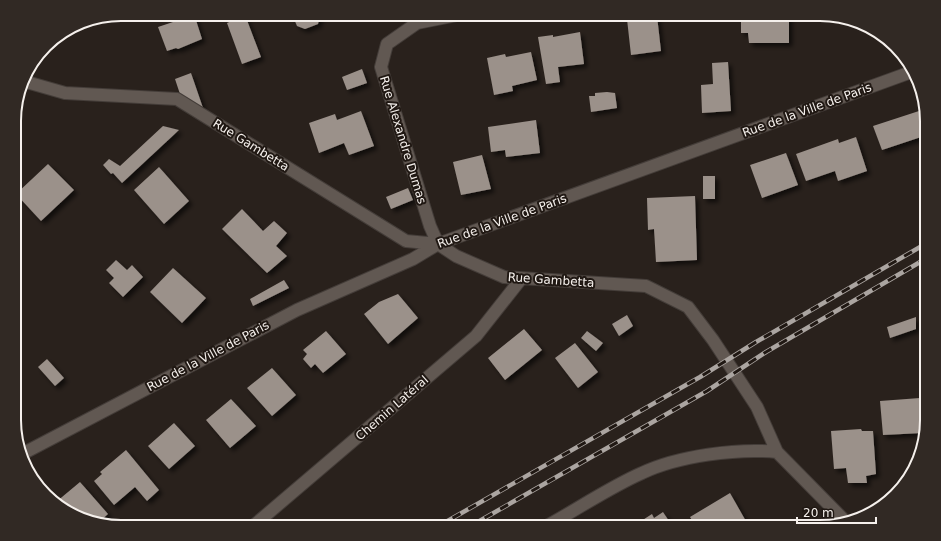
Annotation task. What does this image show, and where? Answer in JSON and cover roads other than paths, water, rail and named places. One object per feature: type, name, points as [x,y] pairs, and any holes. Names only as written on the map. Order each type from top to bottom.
[{"type":"street","name":"Rue Alexandre Dumas","points":[[427,21],[417,23],[387,44],[381,67],[430,226],[438,244]]},
{"type":"street","name":"Rue de la Ville de Paris","points":[[26,452],[297,310],[413,259],[438,244],[908,73]]},
{"type":"street","name":"Rue Gambetta","points":[[29,83],[65,93],[177,100],[406,241],[438,244],[456,256],[504,278],[646,286],[688,307],[713,340],[757,407],[777,452],[842,518]]},
{"type":"street","name":"Chemin Latéral","points":[[260,520],[476,336],[521,278]]},
{"type":"street","points":[[558,520],[642,473],[682,459],[757,450],[777,452]]},
{"type":"railway","points":[[449,520],[700,377],[756,342],[920,247]]},
{"type":"railway","points":[[481,520],[707,391],[766,352],[920,262]]}]
